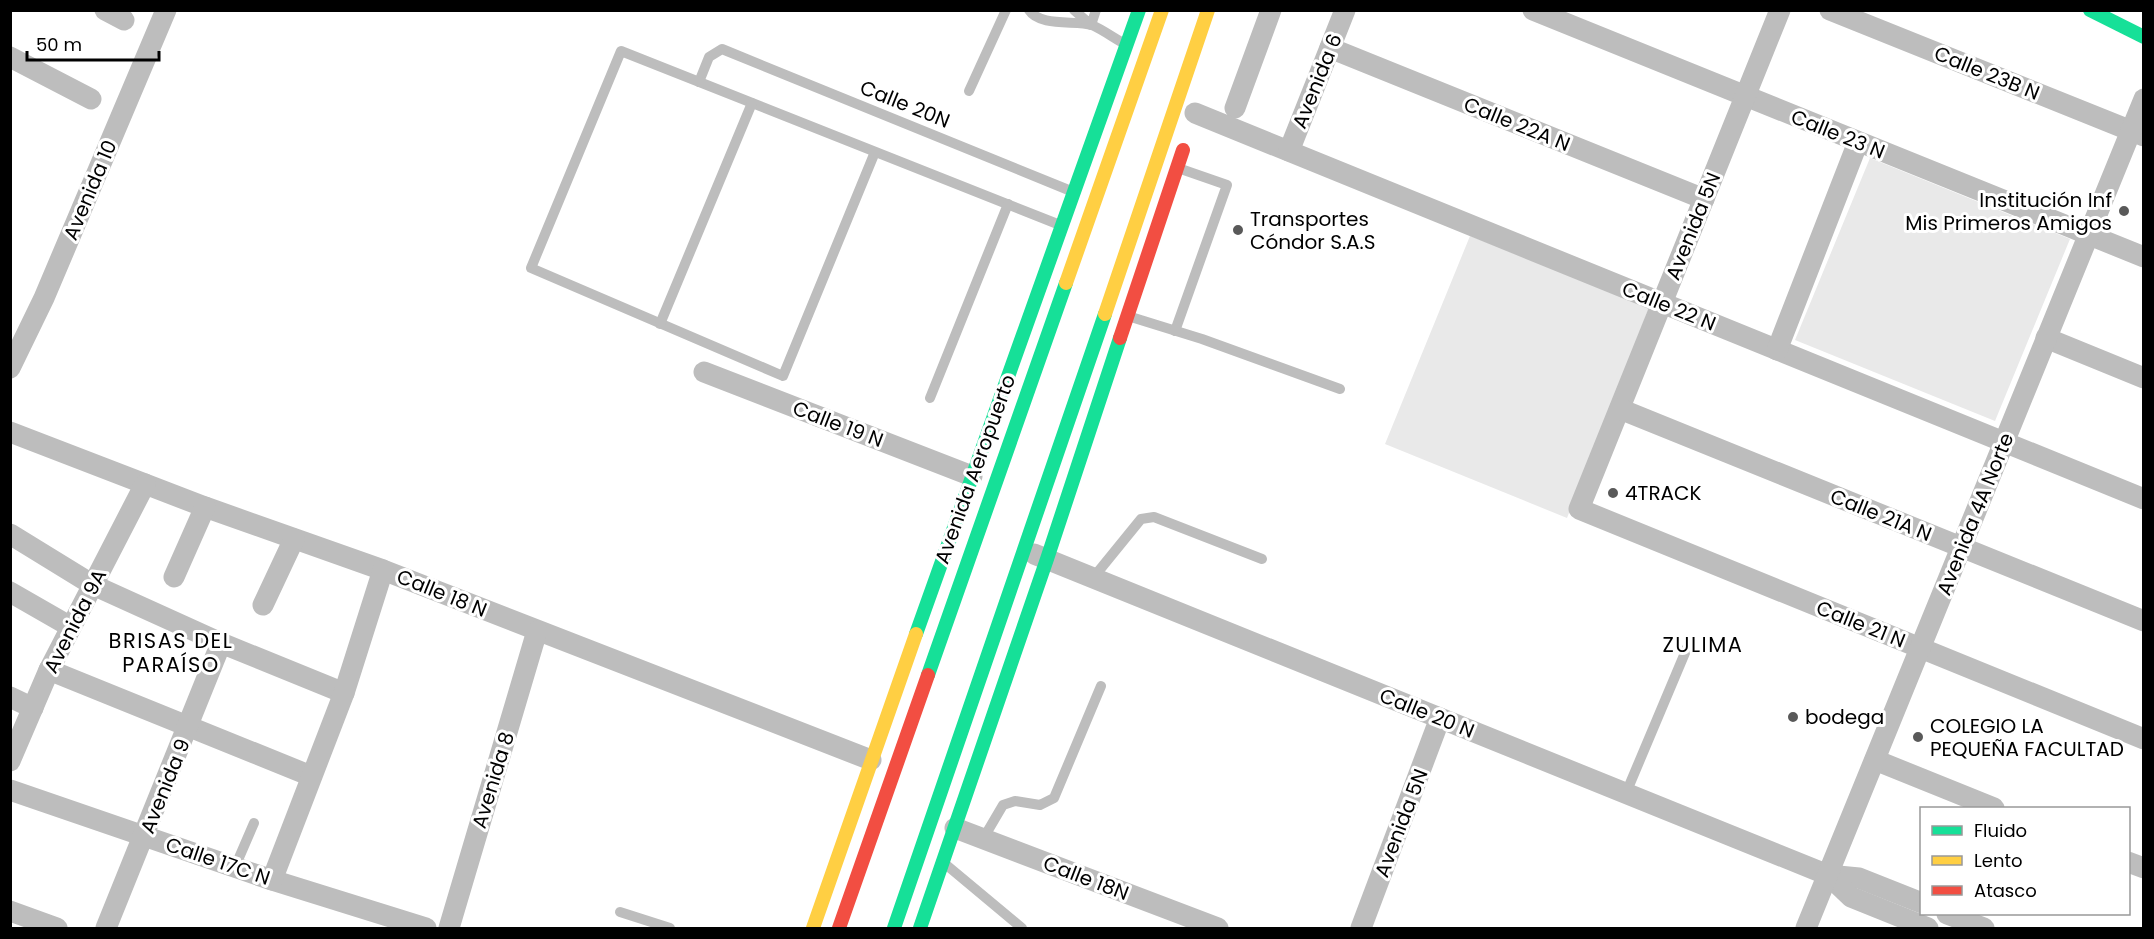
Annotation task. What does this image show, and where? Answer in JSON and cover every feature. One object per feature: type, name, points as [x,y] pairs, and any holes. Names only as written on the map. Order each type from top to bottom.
[{"type":"main road","name":"Avenida Aeropuerto","points":[[813,928],[1139,10]]},
{"type":"main road","name":"Avenida Aeropuerto","points":[[839,928],[1162,10]]},
{"type":"main road","points":[[894,928],[1025,551],[1208,10]]},
{"type":"main road","points":[[2090,10],[2144,37]]},
{"type":"main road","points":[[920,928],[1047,559],[1193,119]]},
{"type":"main road","points":[[1024,334],[1036,373]]},
{"type":"main road","points":[[1084,378],[1105,385]]},
{"type":"main road","points":[[945,551],[970,559]]},
{"type":"street","points":[[105,10],[124,20]]},
{"type":"street","name":"Avenida 10","points":[[10,368],[44,298],[166,10]]},
{"type":"street","points":[[1235,108],[1271,10]]},
{"type":"street","name":"Avenida 6","points":[[1289,151],[1345,10]]},
{"type":"street","name":"Calle 23 N","points":[[1533,10],[2144,257]]},
{"type":"street","name":"Avenida 5N","points":[[1579,509],[1780,10]]},
{"type":"street","name":"Calle 23B N","points":[[1830,10],[2137,133]]},
{"type":"street","name":"Calle 22A N","points":[[1330,48],[1704,199]]},
{"type":"street","points":[[10,57],[91,99]]},
{"type":"street","name":"Avenida 4A Norte","points":[[1806,928],[2088,235],[2137,133],[2144,99]]},
{"type":"street","name":"Calle 22 N","points":[[1193,119],[1289,151],[2144,499]]},
{"type":"street","points":[[1777,350],[1858,142]]},
{"type":"street","points":[[2046,338],[2144,378]]},
{"type":"street","name":"Calle 19 N","points":[[704,372],[972,476]]},
{"type":"street","name":"Calle 21A N","points":[[1620,409],[2144,621]]},
{"type":"street","name":"Calle 18 N","points":[[10,432],[205,507],[383,570],[871,760]]},
{"type":"street","name":"Avenida 9A","points":[[10,762],[49,670],[144,484]]},
{"type":"street","points":[[174,577],[205,507]]},
{"type":"street","name":"Calle 21 N","points":[[1579,509],[2144,739]]},
{"type":"street","points":[[10,534],[93,585],[220,643],[344,693]]},
{"type":"street","points":[[263,605],[294,539]]},
{"type":"street","name":"Calle 20 N","points":[[1025,551],[1828,874],[1859,878],[1920,902]]},
{"type":"street","points":[[272,880],[344,693],[383,570]]},
{"type":"street","points":[[10,592],[71,627]]},
{"type":"street","name":"Avenida 8","points":[[449,928],[537,631]]},
{"type":"street","name":"Avenida 9","points":[[106,928],[220,643]]},
{"type":"street","points":[[49,670],[311,776]]},
{"type":"street","points":[[10,697],[33,708]]},
{"type":"street","name":"Avenida 5N","points":[[1361,928],[1440,718]]},
{"type":"street","points":[[1875,760],[1992,807]]},
{"type":"street","name":"Calle 17C N","points":[[10,790],[272,880],[426,928]]},
{"type":"street","name":"Calle 18N","points":[[955,828],[1218,928]]},
{"type":"street","name":"Calle 20 N","points":[[1828,874],[1851,897],[1928,928]]},
{"type":"street","points":[[10,911],[57,928]]},
{"type":"street","points":[[1950,915],[1984,928]]},
{"type":"lane","points":[[969,91],[1006,10]]},
{"type":"lane","points":[[1029,10],[1032,15],[1061,23],[1091,25]]},
{"type":"lane","points":[[1074,10],[1091,25],[1127,46]]},
{"type":"lane","points":[[1091,25],[1096,10]]},
{"type":"lane","name":"Calle 20N","points":[[699,82],[709,57],[722,50],[1075,192]]},
{"type":"lane","points":[[875,152],[783,376],[531,268],[621,51],[1062,226]]},
{"type":"lane","points":[[660,324],[752,103]]},
{"type":"lane","points":[[1175,331],[1227,185],[1177,167]]},
{"type":"lane","points":[[930,398],[1008,204]]},
{"type":"lane","points":[[1128,316],[1340,389]]},
{"type":"lane","points":[[1093,578],[1141,519],[1154,517],[1262,558]]},
{"type":"lane","points":[[1626,793],[1690,641]]},
{"type":"lane","points":[[983,839],[1003,805],[1015,801],[1040,805],[1054,798],[1101,686]]},
{"type":"lane","points":[[235,867],[254,824]]},
{"type":"lane","points":[[943,862],[1022,928]]},
{"type":"lane","points":[[620,912],[670,928]]},
{"type":"shaded area","points":[[1870,158],[2070,239],[1995,421],[1795,340]]},
{"type":"shaded area","points":[[1470,236],[1650,305],[1567,518],[1385,444]]},
{"type":"traffic: fast","points":[[916,634],[1139,10]]},
{"type":"traffic: fast","points":[[2090,10],[2144,37]]},
{"type":"traffic: fast","points":[[928,675],[1066,283]]},
{"type":"traffic: fast","points":[[894,928],[1105,314]]},
{"type":"traffic: fast","points":[[920,928],[1047,559],[1120,338]]},
{"type":"traffic: slow","points":[[1066,283],[1162,10]]},
{"type":"traffic: slow","points":[[1105,314],[1208,10]]},
{"type":"traffic: slow","points":[[813,928],[916,634]]},
{"type":"traffic: jam","points":[[1120,338],[1183,150]]},
{"type":"traffic: jam","points":[[839,928],[928,675]]},
{"type":"place","name":"Institución Inf Mis Primeros Amigos","points":[[2124,211]]},
{"type":"place","name":"Transportes Cóndor S.A.S","points":[[1238,230]]},
{"type":"place","name":"4TRACK","points":[[1613,493]]},
{"type":"place","name":"bodega","points":[[1793,717]]},
{"type":"place","name":"COLEGIO LA PEQUEÑA FACULTAD","points":[[1918,737]]},
{"type":"district","name":"ZULIMA","points":[[1703,645]]},
{"type":"district","name":"BRISAS DEL PARAÍSO","points":[[171,653]]}]
